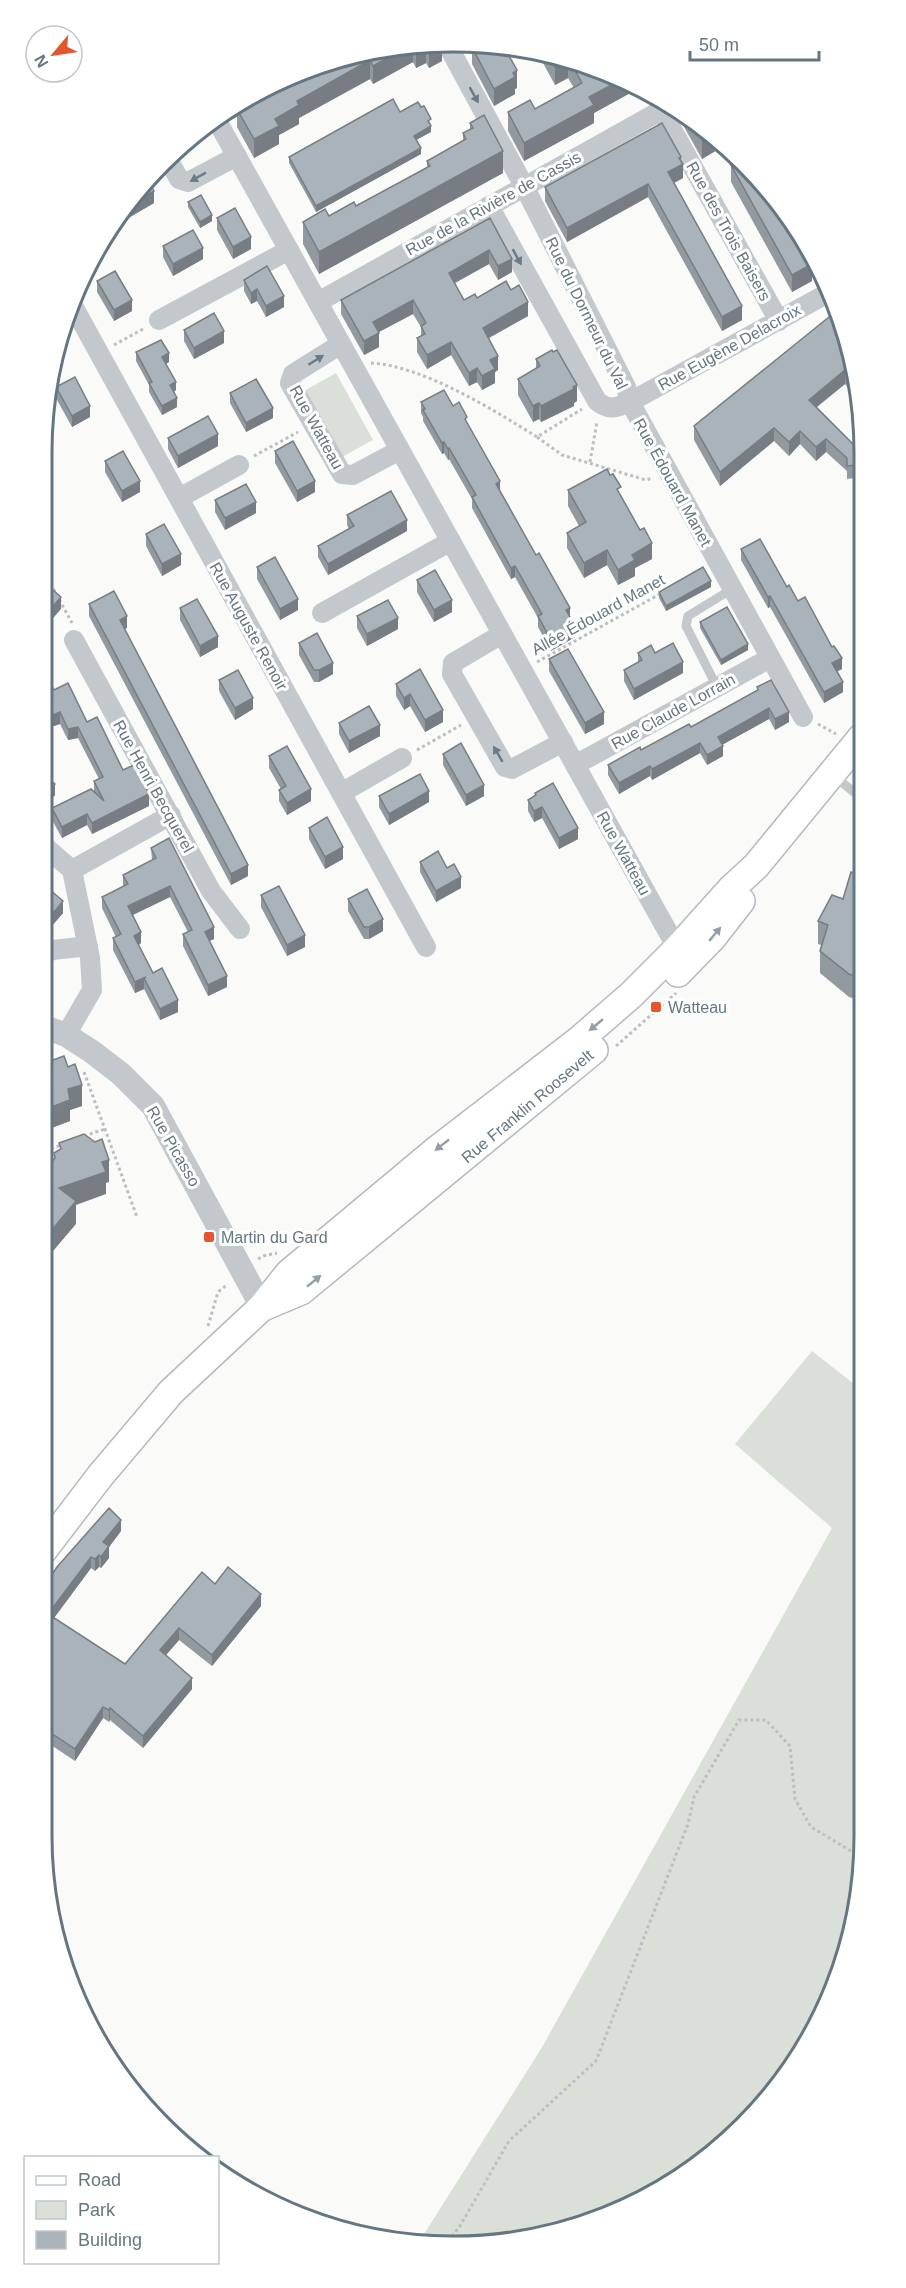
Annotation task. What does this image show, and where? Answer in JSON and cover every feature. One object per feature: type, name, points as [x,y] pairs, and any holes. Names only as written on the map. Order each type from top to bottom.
[{"type":"main road","name":"Rue Franklin Roosevelt","points":[[52,1539],[100,1476],[171,1392],[262,1307],[301,1291],[346,1256],[620,1030],[684,955],[713,937],[740,902],[756,866],[832,774],[852,737]]},
{"type":"street","name":"Rue du Dormeur du Val","points":[[451,52],[524,186],[626,387],[630,402],[614,409],[594,402],[489,206]]},
{"type":"street","name":"Rue de la Rivière de Cassis","points":[[318,302],[660,111]]},
{"type":"street","name":"Rue des Trois Baisers","points":[[669,116],[779,321]]},
{"type":"street","name":"Rue Watteau","points":[[220,127],[575,765],[684,955]]},
{"type":"street","points":[[173,167],[179,179],[188,182],[237,156]]},
{"type":"street","points":[[159,320],[289,250]]},
{"type":"street","name":"Rue Eugène Delacroix","points":[[630,402],[821,297]]},
{"type":"street","name":"Rue Auguste Renoir","points":[[78,314],[426,947]]},
{"type":"street","name":"Rue Watteau","points":[[341,344],[293,374],[290,382],[342,474],[353,476],[400,450]]},
{"type":"street","name":"Rue Édouard Manet","points":[[630,402],[732,589]]},
{"type":"street","points":[[179,498],[239,465]]},
{"type":"street","points":[[322,613],[451,542]]},
{"type":"street","points":[[732,589],[803,717]]},
{"type":"street","points":[[502,634],[453,663],[452,674],[506,767],[512,769],[563,742]]},
{"type":"street","name":"Rue Henri Becquerel","points":[[75,640],[211,891],[240,929]]},
{"type":"street","name":"Rue Claude Lorrain","points":[[575,765],[770,658]]},
{"type":"street","points":[[341,793],[402,758]]},
{"type":"street","points":[[72,870],[171,815]]},
{"type":"street","points":[[52,853],[72,870],[88,946],[92,990],[66,1035]]},
{"type":"street","points":[[52,951],[88,946]]},
{"type":"street","name":"Rue Picasso","points":[[52,1030],[66,1035],[91,1051],[121,1074],[153,1106],[262,1307]]},
{"type":"lane","points":[[717,687],[686,626],[688,616],[732,589]]},
{"type":"lane","points":[[832,774],[854,792]]},
{"type":"path","points":[[99,353],[159,320]]},
{"type":"path","points":[[356,369],[373,363],[442,384],[493,410],[562,455],[646,480],[668,473]]},
{"type":"path","points":[[537,437],[594,402],[599,415],[590,462]]},
{"type":"path","points":[[239,465],[313,423]]},
{"type":"path","points":[[52,585],[72,620],[75,640]]},
{"type":"path","name":"Allée Édouard Manet","points":[[523,670],[666,591]]},
{"type":"path","points":[[402,758],[477,717]]},
{"type":"path","points":[[803,717],[852,737]]},
{"type":"path","points":[[83,1069],[137,1217]]},
{"type":"path","points":[[74,1140],[105,1129]]},
{"type":"path","points":[[52,1149],[64,1144]]},
{"type":"path","points":[[452,2236],[509,2141],[596,2061],[688,1824],[694,1797],[739,1720],[766,1720],[790,1746],[795,1799],[811,1827],[853,1852]]},
{"type":"green space","points":[[336,373],[373,440],[340,458],[304,391]]},
{"type":"green space","points":[[812,1351],[854,1384],[853,1861],[840,1939],[823,1988],[800,2035],[771,2079],[717,2136],[676,2168],[606,2205],[557,2222],[479,2235],[424,2235],[541,2049],[832,1528],[735,1444]]},
{"type":"building","points":[[475,53],[509,57],[517,70],[513,73],[515,77],[494,89]]},
{"type":"building","points":[[387,58],[373,66],[371,61]]},
{"type":"building","points":[[367,62],[297,101],[299,105],[275,119],[279,126],[254,139],[240,114],[300,83]]},
{"type":"building","points":[[576,72],[611,85],[589,97],[594,105],[524,143],[508,112],[530,100],[535,109],[582,83]]},
{"type":"building","points":[[393,99],[400,112],[418,102],[421,107],[424,106],[431,119],[428,121],[431,126],[414,136],[421,148],[316,206],[289,157]]},
{"type":"building","points":[[484,115],[503,151],[319,252],[303,222],[325,209],[329,216],[354,202],[356,206],[430,166],[427,161],[466,139],[463,133],[473,128],[470,123]]},
{"type":"building","points":[[662,123],[683,164],[668,172],[742,306],[722,317],[648,184],[567,228],[545,187]]},
{"type":"building","points":[[731,166],[771,209],[800,253],[807,267],[792,275]]},
{"type":"building","points":[[201,195],[212,215],[200,222],[188,202]]},
{"type":"building","points":[[235,208],[251,237],[233,247],[217,218]]},
{"type":"building","points":[[490,218],[512,259],[498,266],[489,250],[449,273],[464,300],[475,294],[477,298],[506,281],[511,290],[519,285],[528,302],[483,328],[498,356],[490,360],[495,369],[482,376],[477,368],[469,373],[451,342],[427,355],[417,338],[425,334],[421,326],[426,323],[413,300],[373,322],[379,333],[364,341],[341,300]]},
{"type":"building","points":[[193,230],[203,248],[173,264],[163,246]]},
{"type":"building","points":[[267,266],[284,296],[266,306],[257,289],[251,293],[244,280]]},
{"type":"building","points":[[115,271],[132,300],[114,310],[97,281]]},
{"type":"building","points":[[214,313],[224,331],[194,348],[184,330]]},
{"type":"building","points":[[829,317],[845,370],[809,400],[854,445],[854,465],[847,466],[847,458],[826,439],[816,447],[800,431],[789,442],[774,428],[720,472],[694,426]]},
{"type":"building","points":[[161,340],[169,353],[162,357],[176,382],[170,385],[177,398],[162,406],[136,352]]},
{"type":"building","points":[[552,350],[553,352],[557,350],[577,385],[573,387],[574,389],[541,406],[539,403],[533,406],[518,379],[540,366],[536,359]]},
{"type":"building","points":[[75,377],[90,406],[72,416],[58,390],[58,386]]},
{"type":"building","points":[[256,379],[273,408],[246,423],[230,393]]},
{"type":"building","points":[[444,390],[453,406],[459,402],[467,417],[465,419],[500,481],[496,484],[536,555],[539,553],[570,608],[566,610],[575,626],[551,640],[538,616],[542,614],[515,566],[511,568],[472,497],[476,495],[449,448],[444,442],[442,443],[423,410],[425,409],[421,402]]},
{"type":"building","points":[[208,416],[218,434],[178,456],[168,438]]},
{"type":"building","points":[[293,441],[315,481],[297,491],[275,451]]},
{"type":"building","points":[[123,451],[140,481],[122,491],[105,461]]},
{"type":"building","points":[[607,469],[621,487],[617,489],[640,530],[644,528],[652,543],[632,555],[635,560],[618,570],[607,550],[584,563],[567,533],[586,522],[568,490]]},
{"type":"building","points":[[246,484],[256,502],[225,518],[215,500]]},
{"type":"building","points":[[391,491],[407,520],[328,564],[318,546],[354,526],[347,515]]},
{"type":"building","points":[[164,524],[181,554],[162,564],[146,534]]},
{"type":"building","points":[[760,539],[787,587],[789,585],[798,601],[805,597],[832,647],[834,646],[842,658],[832,663],[843,682],[824,692],[741,549]]},
{"type":"building","points":[[275,557],[298,599],[280,609],[257,567]]},
{"type":"building","points":[[703,567],[711,581],[666,606],[659,592]]},
{"type":"building","points":[[435,570],[452,600],[434,610],[417,580]]},
{"type":"building","points":[[52,589],[61,597],[52,607]]},
{"type":"building","points":[[114,591],[127,616],[120,620],[248,865],[231,874],[89,604]]},
{"type":"building","points":[[197,599],[218,636],[200,646],[180,608]]},
{"type":"building","points":[[388,600],[398,618],[367,634],[357,616]]},
{"type":"building","points":[[727,607],[748,644],[721,660],[700,622]]},
{"type":"building","points":[[317,633],[333,663],[314,670],[299,643]]},
{"type":"building","points":[[673,643],[683,662],[634,689],[624,670],[642,660],[638,653],[651,645],[655,653]]},
{"type":"building","points":[[568,649],[604,712],[585,723],[549,659]]},
{"type":"building","points":[[420,669],[443,710],[425,720],[410,694],[404,698],[396,684]]},
{"type":"building","points":[[238,670],[253,698],[235,708],[219,680]]},
{"type":"building","points":[[771,680],[789,712],[775,719],[769,708],[718,737],[723,746],[707,755],[700,743],[652,769],[650,766],[619,783],[608,765],[689,724],[691,727],[758,690],[757,687]]},
{"type":"building","points":[[68,683],[87,722],[97,717],[123,770],[134,765],[149,794],[92,823],[87,814],[62,827],[52,808],[91,789],[104,801],[94,781],[103,777],[78,727],[68,729],[60,712],[52,716],[52,686],[54,690]]},
{"type":"building","points":[[369,706],[380,725],[349,741],[339,723]]},
{"type":"building","points":[[461,743],[484,785],[466,795],[443,754]]},
{"type":"building","points":[[287,746],[311,789],[287,803],[279,790],[286,786],[269,756]]},
{"type":"building","points":[[420,774],[429,791],[389,814],[379,796]]},
{"type":"building","points":[[553,783],[578,828],[559,838],[542,807],[534,811],[528,800],[536,795],[535,793]]},
{"type":"building","points":[[327,817],[343,847],[325,857],[309,828]]},
{"type":"building","points":[[169,838],[214,927],[205,932],[227,976],[208,985],[183,934],[192,930],[170,886],[128,906],[141,932],[134,936],[153,973],[162,968],[178,1000],[160,1009],[144,978],[146,977],[135,982],[113,938],[121,934],[102,897],[128,884],[123,875],[156,858],[151,848]]},
{"type":"building","points":[[438,851],[447,868],[454,864],[461,877],[436,891],[420,862]]},
{"type":"building","points":[[851,872],[854,873],[854,976],[820,951],[828,925],[818,921],[832,895],[843,899]]},
{"type":"building","points":[[279,886],[305,935],[287,945],[261,895]]},
{"type":"building","points":[[367,889],[383,919],[369,927],[364,927],[348,899]]},
{"type":"building","points":[[52,892],[63,901],[52,915]]},
{"type":"building","points":[[64,1056],[68,1067],[75,1064],[82,1085],[68,1089],[70,1100],[52,1107],[52,1060]]},
{"type":"building","points":[[84,1134],[95,1142],[102,1139],[109,1160],[102,1162],[106,1172],[59,1188],[76,1201],[52,1230],[52,1162],[55,1158],[54,1153],[61,1149],[59,1143]]},
{"type":"building","points":[[109,1508],[121,1520],[103,1542],[109,1546],[101,1557],[99,1555],[95,1559],[91,1557],[52,1609],[52,1575]]},
{"type":"building","points":[[228,1567],[261,1594],[212,1655],[179,1628],[160,1650],[192,1678],[143,1736],[110,1708],[109,1710],[103,1707],[75,1749],[52,1734],[52,1617],[125,1664],[202,1572],[215,1584]]},
{"type":"place","name":"Watteau","points":[[656,1007]]},
{"type":"place","name":"Martin du Gard","points":[[209,1237]]}]
